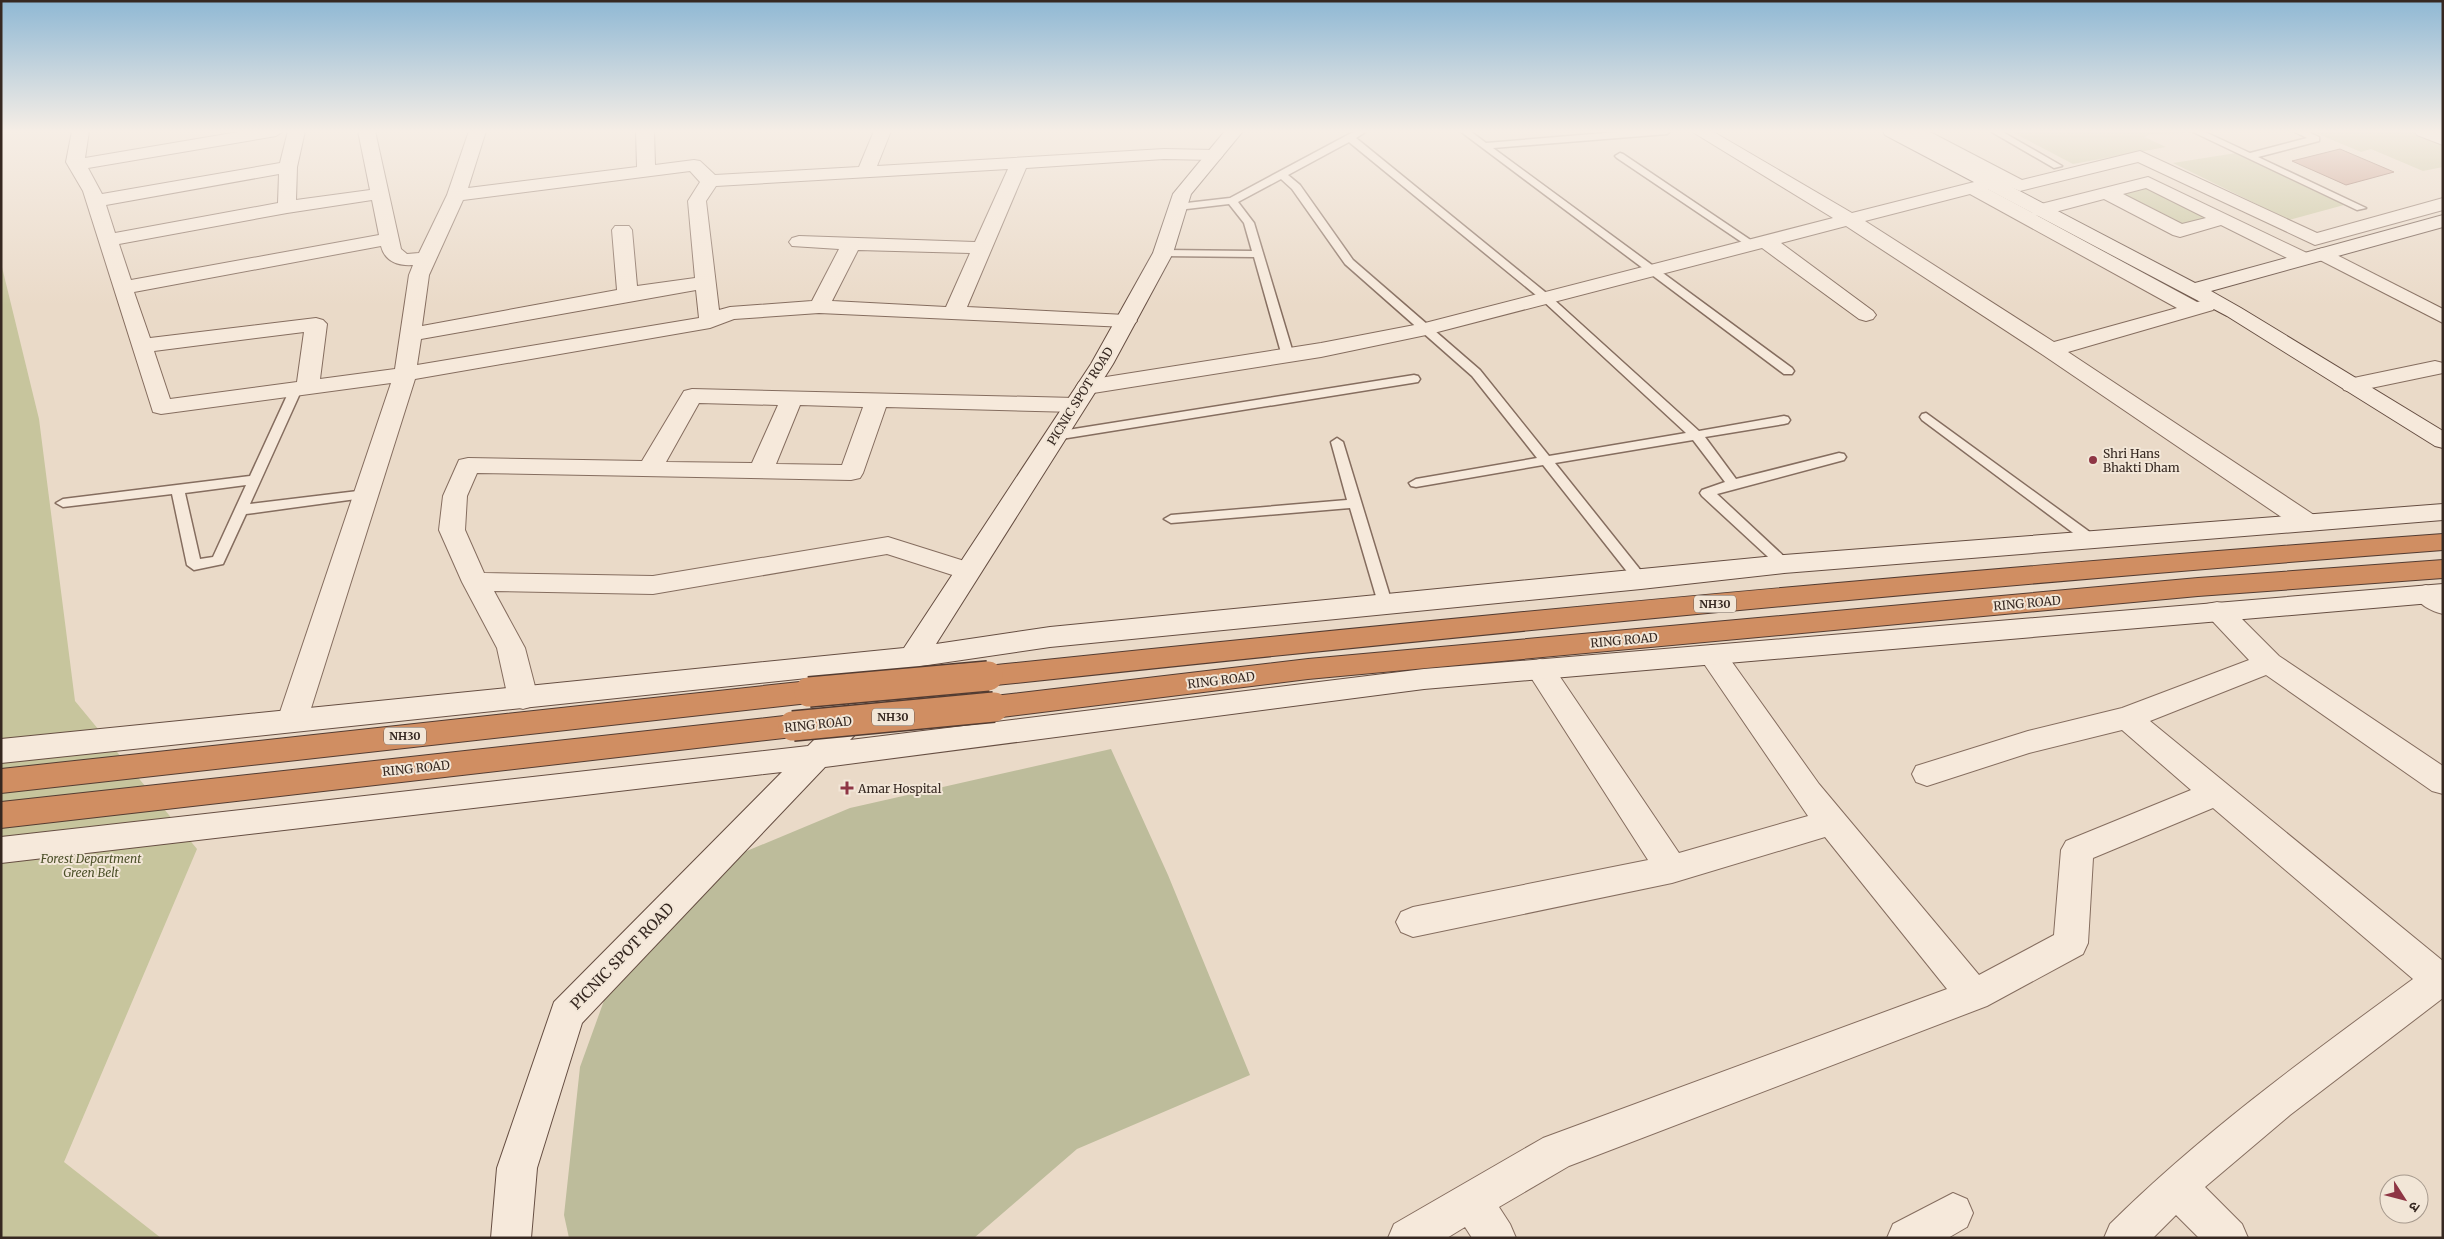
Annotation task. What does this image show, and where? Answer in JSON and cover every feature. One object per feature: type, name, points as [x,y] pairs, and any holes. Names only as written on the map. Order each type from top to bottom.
[{"type":"highway","name":"NH30","points":[[1,781],[711,702],[988,676],[1285,644],[2158,563],[2443,542]]},
{"type":"highway","name":"RING ROAD","points":[[1,815],[704,735],[992,720],[1328,668],[2188,588],[2443,569]]},
{"type":"street","points":[[89,189],[108,240],[161,407],[405,374],[710,322],[730,313],[819,307],[1126,321]]},
{"type":"street","points":[[95,201],[164,189]]},
{"type":"street","points":[[287,189],[287,207]]},
{"type":"street","points":[[377,189],[392,251],[402,260],[426,259]]},
{"type":"street","points":[[292,721],[405,374],[419,275],[458,189]]},
{"type":"street","points":[[456,195],[505,189]]},
{"type":"street","points":[[705,189],[697,201],[710,322]]},
{"type":"street","points":[[954,313],[1008,189]]},
{"type":"street","name":"PICNIC SPOT ROAD","points":[[511,1238],[517,1168],[567,1014],[688,888],[820,756],[913,657],[1081,396],[1126,321],[1163,253],[1182,194],[1186,189]]},
{"type":"street","points":[[1797,189],[1850,220],[2051,350],[2308,523]]},
{"type":"street","points":[[650,469],[692,396],[877,400],[1081,396],[1426,329],[1970,189]]},
{"type":"street","points":[[1986,189],[2194,300],[2217,303],[2443,441]]},
{"type":"street","points":[[1988,189],[2040,210],[2194,300]]},
{"type":"street","points":[[2040,210],[2123,189]]},
{"type":"street","points":[[2162,189],[2223,219],[2314,257],[2443,317]]},
{"type":"street","points":[[2209,189],[2314,239],[2443,204]]},
{"type":"street","points":[[2107,193],[2180,231],[2223,219]]},
{"type":"street","points":[[108,240],[287,207],[378,194]]},
{"type":"street","points":[[2051,350],[2314,257],[2443,220]]},
{"type":"street","points":[[622,230],[628,294]]},
{"type":"street","points":[[123,288],[388,239]]},
{"type":"street","points":[[799,242],[982,248]]},
{"type":"street","points":[[819,307],[851,244]]},
{"type":"street","points":[[1760,244],[1866,315]]},
{"type":"street","points":[[410,336],[628,294],[706,282]]},
{"type":"street","points":[[141,346],[316,324],[302,388]]},
{"type":"street","points":[[2352,385],[2435,368]]},
{"type":"street","points":[[761,472],[792,398]]},
{"type":"street","points":[[523,698],[511,648],[475,582],[452,530],[455,496],[468,465],[851,474],[877,400]]},
{"type":"street","points":[[1,751],[913,657],[1050,636],[1385,603],[1641,580],[1784,564],[2443,512]]},
{"type":"street","points":[[475,582],[653,585],[785,561],[888,545],[968,571]]},
{"type":"street","points":[[1,850],[820,756],[992,720],[1308,693],[1424,679],[2217,611],[2437,598]]},
{"type":"street","points":[[2217,611],[2269,663],[2443,782]]},
{"type":"street","points":[[982,647],[992,720]]},
{"type":"street","points":[[1712,655],[1808,793],[1974,995]]},
{"type":"street","points":[[1927,774],[2028,742],[2128,718],[2269,663]]},
{"type":"street","points":[[1540,669],[1672,869]]},
{"type":"street","points":[[2124,1238],[2159,1201],[2291,1090],[2442,981],[2128,718]]},
{"type":"street","points":[[1408,1238],[1557,1152],[1974,995],[2071,943],[2077,850],[2216,792]]},
{"type":"street","points":[[1414,922],[1672,869],[1832,822]]},
{"type":"street","points":[[2176,1187],[2228,1238]]},
{"type":"street","points":[[1471,1201],[1496,1238]]},
{"type":"street","points":[[1907,1238],[1953,1213]]},
{"type":"lane","points":[[1178,207],[1232,201],[1255,189]]},
{"type":"lane","points":[[1297,189],[1349,262],[1476,373],[1641,580]]},
{"type":"lane","points":[[1412,189],[1546,298],[1696,435],[1733,484]]},
{"type":"lane","points":[[1542,189],[1788,371]]},
{"type":"lane","points":[[1672,189],[1760,244]]},
{"type":"lane","points":[[2319,189],[2360,208]]},
{"type":"lane","points":[[1232,201],[1249,224],[1288,356]]},
{"type":"lane","points":[[1163,253],[1258,254]]},
{"type":"lane","points":[[1055,436],[1414,378]]},
{"type":"lane","points":[[178,490],[194,565],[218,561],[255,480],[302,388]]},
{"type":"lane","points":[[1926,417],[2093,541]]},
{"type":"lane","points":[[1416,483],[1784,420]]},
{"type":"lane","points":[[1337,442],[1385,603]]},
{"type":"lane","points":[[1784,564],[1707,493],[1733,484],[1839,457]]},
{"type":"lane","points":[[63,503],[255,480]]},
{"type":"lane","points":[[241,510],[366,494]]},
{"type":"lane","points":[[1171,519],[1356,502]]},
{"type":"green space","points":[[2140,189],[2157,189],[2214,217],[2180,226],[2117,195]]},
{"type":"green space","points":[[2226,189],[2310,189],[2344,205],[2289,220]]},
{"type":"green space","name":"Forest Department Green Belt","points":[[1,263],[39,419],[75,701],[197,849],[64,1162],[161,1238],[1,1238]]},
{"type":"green space","points":[[1111,749],[1168,875],[1250,1075],[1077,1149],[974,1238],[569,1238],[564,1215],[580,1067],[610,984],[742,853],[850,808]]},
{"type":"place","name":"Shri Hans Bhakti Dham","points":[[2093,460]]},
{"type":"place","name":"Amar Hospital","points":[[847,788]]}]
